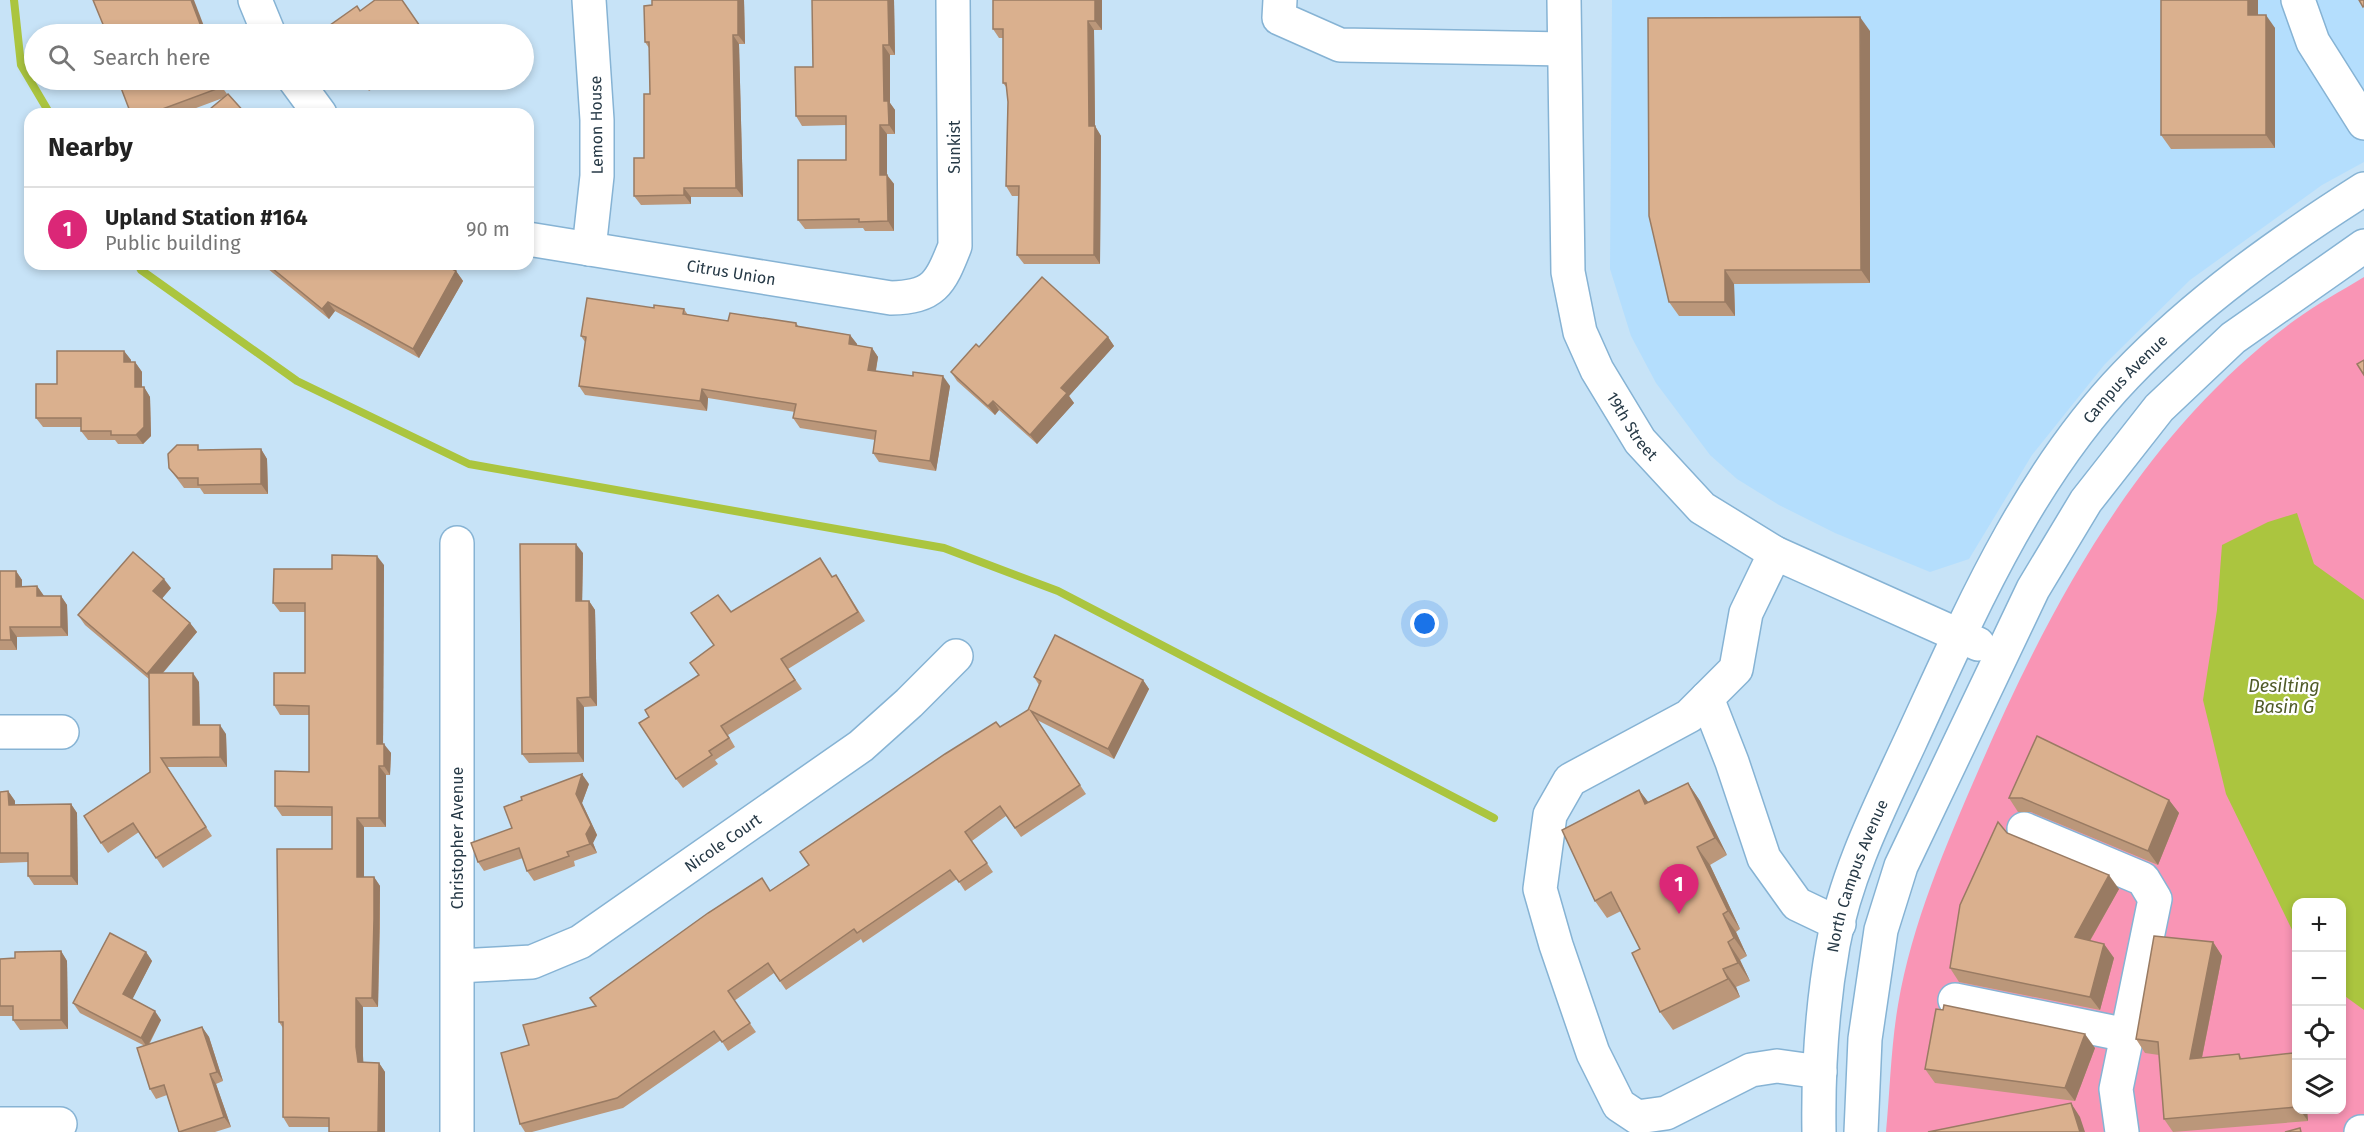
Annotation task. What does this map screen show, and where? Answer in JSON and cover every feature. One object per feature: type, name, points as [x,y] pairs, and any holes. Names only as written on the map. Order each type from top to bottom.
[{"type":"main road","points":[[255,0],[265,24]]},
{"type":"main road","name":"Lemon House","points":[[589,0],[597,120],[597,176],[589,249]]},
{"type":"main road","name":"Sunkist","points":[[932,288],[946,270],[955,246],[953,0]]},
{"type":"main road","points":[[1280,0],[1279,18],[1340,45],[1564,49]]},
{"type":"main road","name":"19th Street","points":[[1564,0],[1568,272],[1580,332],[1597,370],[1640,441],[1702,508],[1775,553],[2001,654]]},
{"type":"main road","points":[[2298,0],[2313,42],[2364,123]]},
{"type":"main road","points":[[302,90],[316,108]]},
{"type":"main road","name":"Campus Avenue","points":[[1959,635],[1993,566],[2048,476],[2080,430],[2125,376],[2178,325],[2255,263],[2364,189]]},
{"type":"main road","name":"Citrus Union","points":[[534,240],[891,298],[915,297],[932,288]]},
{"type":"main road","points":[[1861,1132],[1865,1039],[1881,930],[1901,866],[2033,589],[2086,501],[2159,408],[2233,338],[2364,246]]},
{"type":"main road","name":"Christopher Avenue","points":[[457,543],[457,1132]]},
{"type":"main road","points":[[1775,553],[1746,613],[1736,669],[1689,716],[1570,780],[1550,815],[1540,889],[1556,945],[1593,1053],[1619,1105],[1637,1117],[1666,1113],[1751,1070],[1777,1066],[1820,1072]]},
{"type":"main road","name":"North Campus Avenue","points":[[1819,1132],[1821,1034],[1833,942],[1860,852],[1959,635]]},
{"type":"main road","name":"Nicole Court","points":[[458,966],[532,962],[580,942],[861,746],[956,656]]},
{"type":"main road","points":[[1707,698],[1732,762],[1764,858],[1797,904],[1839,924]]},
{"type":"main road","points":[[0,732],[62,732]]},
{"type":"main road","points":[[2024,829],[2143,879],[2155,899],[2116,1089],[2121,1132]]},
{"type":"main road","points":[[1955,1000],[2127,1035]]},
{"type":"main road","points":[[0,1124],[60,1124]]},
{"type":"shaded area","points":[[1612,0],[2364,0],[2364,162],[2322,185],[2190,280],[2105,364],[2032,455],[1969,559],[1930,572],[1835,533],[1779,505],[1737,479],[1710,455],[1656,383],[1631,336],[1610,269]]},
{"type":"shaded area","points":[[2364,277],[2364,1132],[1886,1132],[1898,1005],[1921,914],[1954,826],[2007,706],[2038,644],[2071,582],[2107,523],[2147,467],[2192,413],[2241,364],[2295,320]]},
{"type":"water","name":"Desilting Basin G","points":[[2297,513],[2314,564],[2364,600],[2364,1010],[2346,997],[2346,898],[2292,898],[2292,930],[2226,794],[2203,700],[2217,610],[2222,545],[2268,522]]},
{"type":"building","points":[[93,0],[191,0],[200,24],[103,24]]},
{"type":"building","points":[[375,0],[402,0],[418,24],[332,24],[357,6],[360,11]]},
{"type":"building","points":[[652,0],[738,0],[738,35],[733,35],[736,188],[684,188],[684,195],[634,196],[634,158],[644,158],[644,94],[650,94],[649,42],[645,42],[644,6],[652,5]]},
{"type":"building","points":[[812,0],[888,0],[889,45],[883,45],[884,101],[888,101],[889,125],[880,125],[880,175],[887,175],[888,221],[798,220],[798,160],[846,160],[846,116],[796,116],[795,67],[813,67]]},
{"type":"building","points":[[993,0],[1095,0],[1095,21],[1088,21],[1089,126],[1095,126],[1094,255],[1017,255],[1019,186],[1006,186],[1008,102],[1006,83],[1003,83],[1003,29],[993,29]]},
{"type":"building","points":[[2161,0],[2248,0],[2248,15],[2266,15],[2266,135],[2161,135]]},
{"type":"building","points":[[1860,17],[1861,270],[1725,270],[1725,302],[1669,302],[1649,216],[1648,18]]},
{"type":"building","points":[[122,90],[214,90],[165,108],[129,108]]},
{"type":"building","points":[[228,94],[241,108],[211,108]]},
{"type":"building","points":[[274,270],[456,271],[413,349],[328,302],[322,309]]},
{"type":"building","points":[[1042,277],[1108,337],[1061,388],[1067,393],[1030,435],[993,401],[988,406],[951,372],[976,344],[979,347]]},
{"type":"building","points":[[587,298],[654,308],[654,305],[684,309],[683,314],[728,321],[730,313],[796,323],[796,326],[850,335],[849,344],[872,348],[868,370],[913,376],[913,372],[943,376],[930,461],[873,453],[876,431],[793,418],[796,404],[702,389],[700,401],[579,386],[586,337],[581,336]]},
{"type":"building","points":[[57,351],[124,351],[124,362],[135,362],[135,387],[144,387],[144,427],[136,435],[111,435],[111,431],[81,431],[81,418],[36,418],[36,384],[57,384]]},
{"type":"building","points":[[2364,360],[2364,375],[2357,364]]},
{"type":"building","points":[[177,445],[198,445],[198,450],[261,449],[261,484],[198,485],[198,478],[178,478],[169,468],[168,454]]},
{"type":"building","points":[[520,544],[576,544],[576,601],[589,601],[590,697],[577,698],[578,753],[522,754]]},
{"type":"building","points":[[133,552],[164,579],[153,591],[190,623],[147,674],[78,615]]},
{"type":"building","points":[[332,555],[377,556],[377,744],[384,744],[384,766],[379,766],[379,818],[357,818],[357,877],[374,877],[374,919],[372,998],[356,998],[356,1047],[358,1062],[379,1063],[378,1132],[329,1132],[329,1118],[283,1117],[283,1022],[279,1022],[277,849],[332,849],[332,807],[275,806],[275,771],[309,772],[309,706],[274,705],[274,673],[305,673],[305,603],[273,603],[274,569],[332,569]]},
{"type":"building","points":[[820,558],[832,577],[836,575],[858,612],[781,659],[795,680],[721,726],[729,738],[709,751],[712,755],[676,779],[639,723],[649,717],[645,710],[699,675],[690,663],[714,645],[691,613],[718,595],[731,612]]},
{"type":"building","points":[[0,571],[16,571],[16,587],[37,586],[37,596],[61,596],[61,627],[10,627],[11,640],[0,640]]},
{"type":"building","points":[[1055,635],[1143,680],[1108,749],[1031,711],[1080,785],[1015,828],[1000,806],[965,832],[987,863],[959,882],[950,870],[857,933],[854,929],[780,981],[768,963],[728,991],[750,1023],[722,1042],[714,1031],[617,1098],[520,1124],[501,1053],[529,1045],[523,1025],[596,1006],[590,998],[708,913],[762,878],[770,891],[809,865],[800,852],[996,722],[1000,727],[1028,710],[1041,681],[1034,677]]},
{"type":"building","points":[[149,673],[193,673],[193,725],[220,725],[220,757],[161,758],[206,827],[156,858],[133,823],[101,843],[84,816],[150,772]]},
{"type":"building","points":[[2037,736],[2169,800],[2148,851],[2022,798],[2009,798]]},
{"type":"building","points":[[582,774],[576,794],[591,825],[586,834],[590,844],[567,852],[569,856],[527,871],[519,848],[478,862],[471,843],[512,828],[504,807],[522,800],[521,797]]},
{"type":"building","points":[[1688,783],[1715,838],[1697,847],[1728,911],[1723,914],[1734,938],[1728,942],[1738,963],[1723,969],[1728,979],[1660,1012],[1632,953],[1640,949],[1611,892],[1595,901],[1562,830],[1639,790],[1645,804]]},
{"type":"building","points":[[8,791],[9,805],[71,804],[71,876],[28,876],[28,853],[0,853],[0,792]]},
{"type":"building","points":[[1998,822],[2007,833],[2109,875],[2075,937],[2104,944],[2090,997],[1950,968],[1960,905]]},
{"type":"building","points":[[110,933],[146,952],[123,994],[155,1011],[141,1038],[73,1003]]},
{"type":"building","points":[[2154,936],[2213,942],[2190,1059],[2239,1054],[2240,1059],[2292,1053],[2292,1107],[2164,1119],[2158,1042],[2136,1039]]},
{"type":"building","points":[[61,951],[61,1020],[13,1020],[13,1006],[0,1006],[0,959],[15,958],[15,952]]},
{"type":"building","points":[[1944,1005],[2085,1034],[2065,1088],[1925,1069],[1936,1009],[1943,1010]]},
{"type":"building","points":[[202,1027],[217,1072],[210,1074],[224,1117],[179,1132],[164,1085],[150,1089],[137,1048]]},
{"type":"building","points":[[2071,1103],[2080,1132],[1928,1132]]},
{"type":"building","points":[[2300,1128],[2301,1132],[2285,1132]]},
{"type":"waterway","points":[[14,0],[21,65],[24,70]]},
{"type":"waterway","points":[[36,90],[46,108]]},
{"type":"waterway","points":[[141,270],[297,381],[469,464],[944,548],[1058,591],[1494,818]]},
{"type":"place","name":"Upland Station #164","points":[[1679,914]]}]
